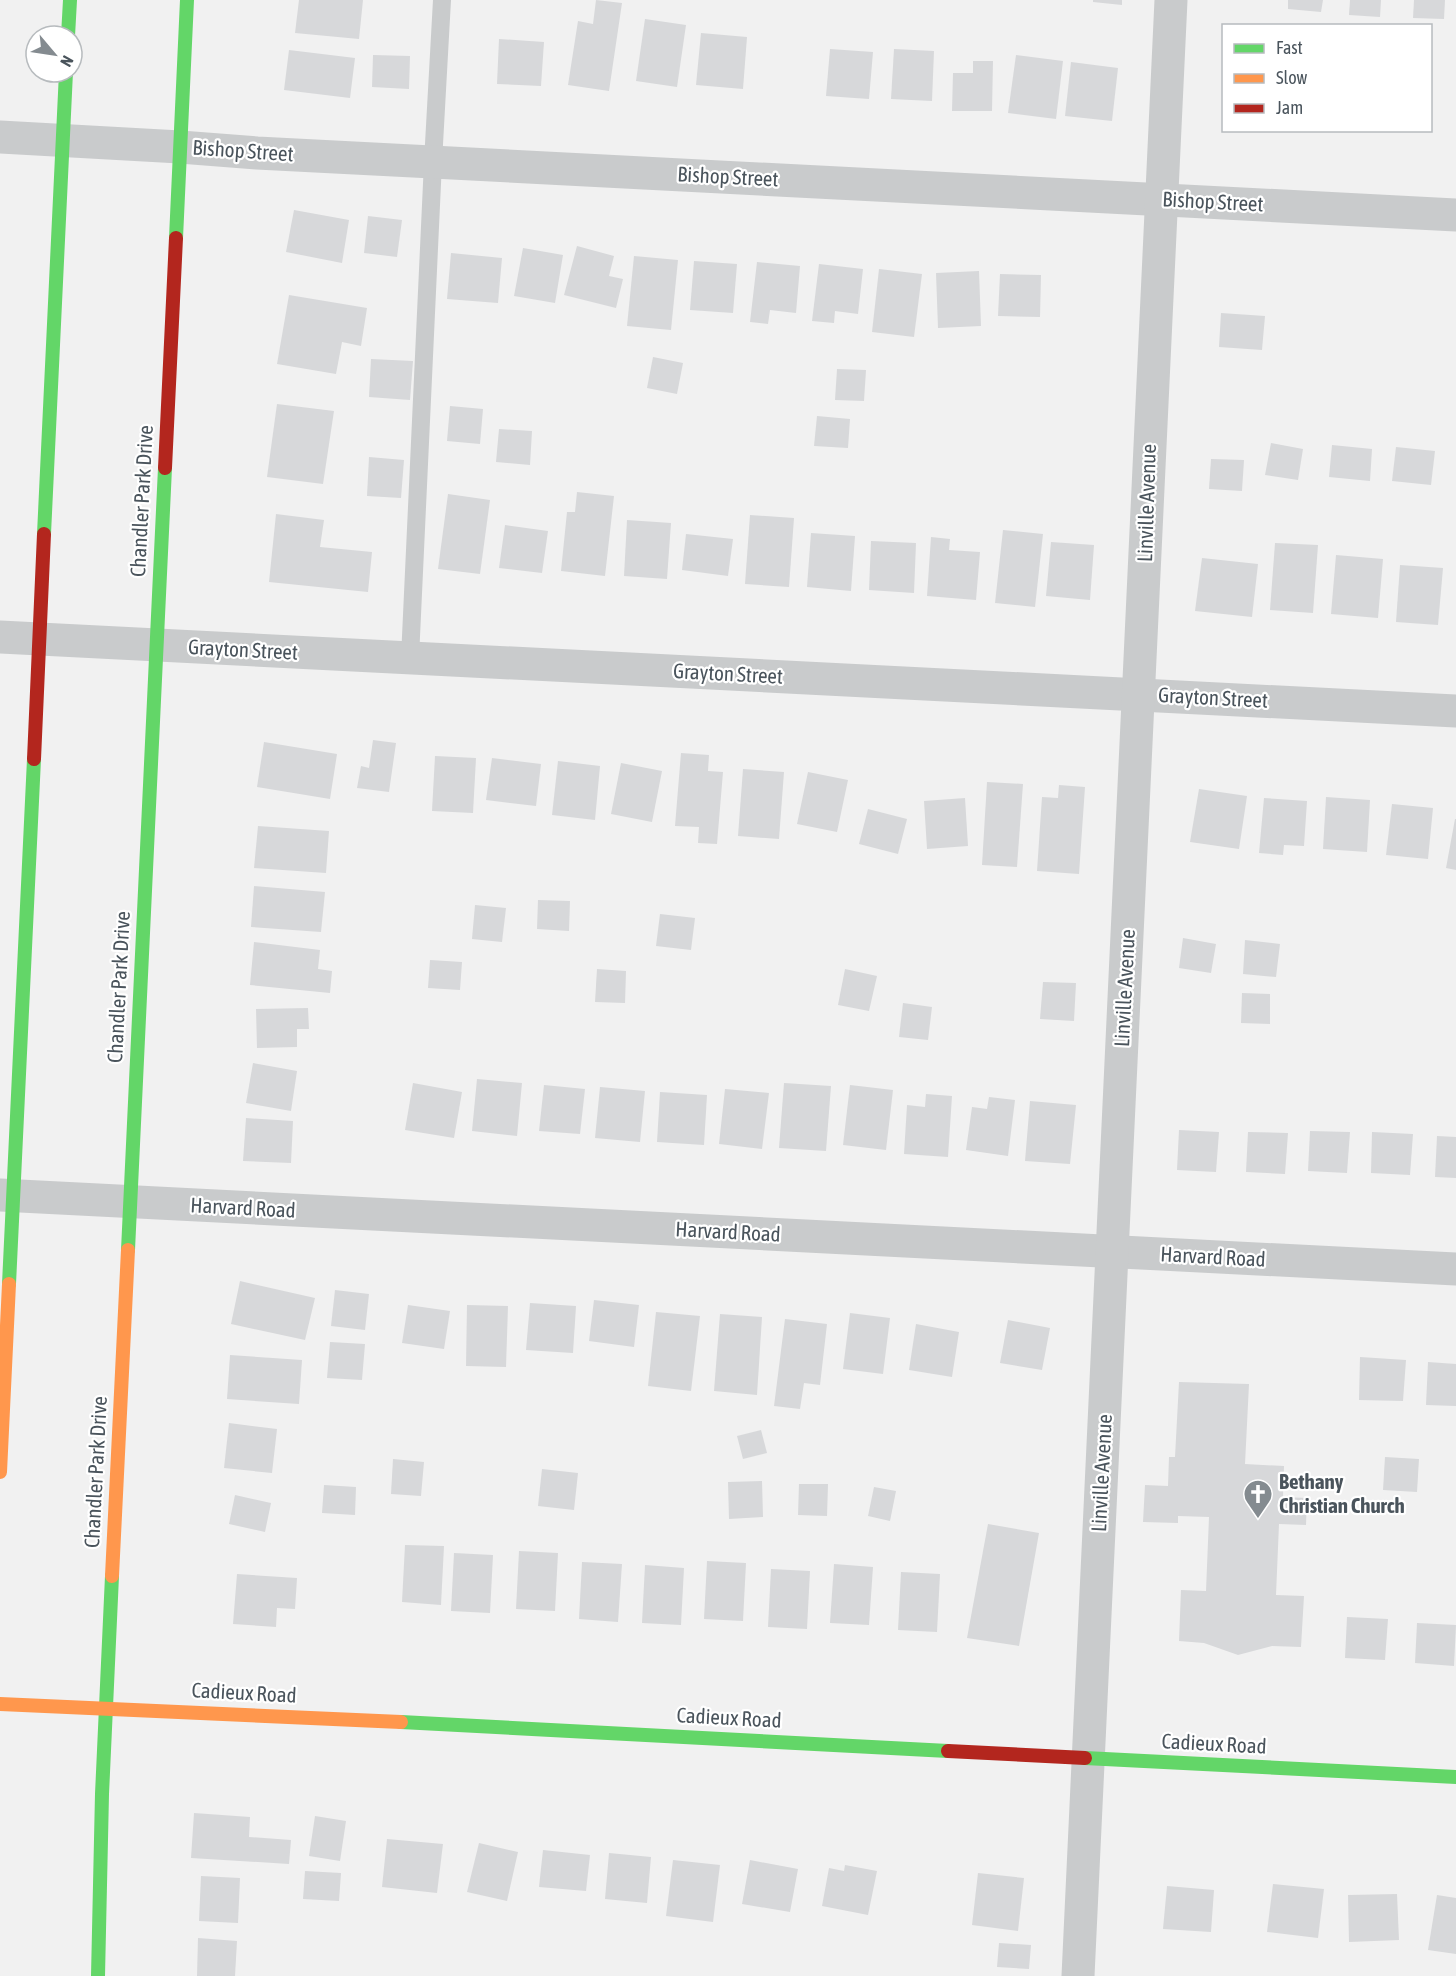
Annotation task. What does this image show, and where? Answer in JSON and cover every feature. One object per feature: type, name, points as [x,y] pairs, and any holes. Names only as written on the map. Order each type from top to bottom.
[{"type":"street","points":[[69,24],[70,0]]},
{"type":"street","name":"Chandler Park Drive","points":[[98,1976],[102,1794],[187,0]]},
{"type":"street","name":"Linville Avenue","points":[[1078,1976],[1171,0]]},
{"type":"street","points":[[0,1472],[7,1196],[65,84]]},
{"type":"street","name":"Bishop Street","points":[[0,137],[257,153],[1456,215]]},
{"type":"street","name":"Grayton Street","points":[[0,637],[1456,711]]},
{"type":"street","name":"Harvard Road","points":[[7,1196],[1456,1269]]},
{"type":"street","name":"Cadieux Road","points":[[0,1704],[204,1712],[1456,1777]]},
{"type":"lane","points":[[410,658],[442,0]]},
{"type":"building","points":[[299,0],[363,0],[359,39],[295,33]]},
{"type":"building","points":[[596,0],[622,3],[609,91],[568,85],[578,21],[593,24]]},
{"type":"building","points":[[1093,0],[1122,0],[1122,5],[1093,2]]},
{"type":"building","points":[[1288,0],[1323,0],[1321,12],[1288,9]]},
{"type":"building","points":[[1350,0],[1381,0],[1380,17],[1349,15]]},
{"type":"building","points":[[1414,0],[1445,0],[1444,19],[1413,18]]},
{"type":"building","points":[[645,19],[686,25],[677,87],[636,81]]},
{"type":"building","points":[[701,33],[747,37],[743,89],[696,85]]},
{"type":"building","points":[[499,39],[544,42],[541,86],[497,84]]},
{"type":"building","points":[[830,49],[873,52],[869,99],[826,96]]},
{"type":"building","points":[[894,49],[934,51],[932,101],[891,99]]},
{"type":"building","points":[[289,50],[355,58],[350,98],[284,90]]},
{"type":"building","points":[[373,55],[410,56],[409,89],[372,87]]},
{"type":"building","points":[[1016,55],[1063,61],[1056,119],[1008,113]]},
{"type":"building","points":[[973,61],[993,61],[992,111],[952,111],[953,73],[973,73]]},
{"type":"building","points":[[1071,62],[1118,68],[1112,121],[1065,116]]},
{"type":"building","points":[[294,210],[349,220],[342,263],[286,252]]},
{"type":"building","points":[[368,216],[402,220],[397,257],[364,253]]},
{"type":"building","points":[[577,246],[614,256],[609,276],[623,279],[616,308],[564,295]]},
{"type":"building","points":[[523,248],[563,255],[555,303],[514,296]]},
{"type":"building","points":[[451,253],[502,258],[498,303],[447,299]]},
{"type":"building","points":[[634,256],[678,260],[671,330],[627,326]]},
{"type":"building","points":[[694,261],[737,264],[733,313],[690,310]]},
{"type":"building","points":[[757,262],[800,266],[796,313],[770,310],[768,324],[750,322]]},
{"type":"building","points":[[819,264],[863,269],[858,314],[835,311],[834,323],[812,321]]},
{"type":"building","points":[[879,269],[922,274],[914,337],[872,332]]},
{"type":"building","points":[[979,271],[981,326],[938,328],[936,273]]},
{"type":"building","points":[[1000,274],[1041,275],[1040,317],[998,316]]},
{"type":"building","points":[[289,295],[367,308],[361,346],[342,342],[336,374],[277,364]]},
{"type":"building","points":[[1221,313],[1265,316],[1262,350],[1219,347]]},
{"type":"building","points":[[653,357],[683,363],[677,394],[647,388]]},
{"type":"building","points":[[371,359],[413,361],[410,400],[369,397]]},
{"type":"building","points":[[837,369],[866,370],[864,401],[835,400]]},
{"type":"building","points":[[277,404],[334,411],[323,484],[267,477]]},
{"type":"building","points":[[450,406],[483,409],[480,444],[447,441]]},
{"type":"building","points":[[817,416],[850,419],[848,448],[814,446]]},
{"type":"building","points":[[499,429],[532,431],[530,465],[496,462]]},
{"type":"building","points":[[1271,443],[1303,449],[1298,480],[1265,475]]},
{"type":"building","points":[[1332,445],[1372,449],[1370,481],[1329,477]]},
{"type":"building","points":[[1396,447],[1435,451],[1431,485],[1392,481]]},
{"type":"building","points":[[369,457],[404,460],[401,498],[367,496]]},
{"type":"building","points":[[1211,459],[1244,460],[1242,491],[1209,489]]},
{"type":"building","points":[[577,492],[614,496],[605,576],[561,571],[567,512],[575,512]]},
{"type":"building","points":[[448,494],[490,500],[480,574],[438,569]]},
{"type":"building","points":[[276,514],[324,520],[320,547],[372,552],[368,592],[269,582]]},
{"type":"building","points":[[750,515],[794,518],[789,587],[745,584]]},
{"type":"building","points":[[627,520],[671,523],[667,579],[624,576]]},
{"type":"building","points":[[505,525],[548,531],[542,573],[499,568]]},
{"type":"building","points":[[1003,530],[1043,534],[1035,607],[995,603]]},
{"type":"building","points":[[811,533],[855,536],[851,591],[807,587]]},
{"type":"building","points":[[686,534],[733,539],[728,576],[682,570]]},
{"type":"building","points":[[931,537],[950,539],[949,550],[980,552],[976,600],[927,596]]},
{"type":"building","points":[[871,541],[916,543],[914,593],[869,590]]},
{"type":"building","points":[[1051,542],[1094,545],[1090,600],[1046,596]]},
{"type":"building","points":[[1275,543],[1318,545],[1313,613],[1270,610]]},
{"type":"building","points":[[1336,555],[1383,559],[1378,618],[1331,614]]},
{"type":"building","points":[[1202,558],[1258,564],[1252,617],[1195,611]]},
{"type":"building","points":[[1400,565],[1443,568],[1438,625],[1396,622]]},
{"type":"building","points":[[373,740],[396,743],[389,792],[357,788],[361,766],[369,768]]},
{"type":"building","points":[[264,742],[337,754],[330,799],[257,787]]},
{"type":"building","points":[[681,753],[709,755],[708,771],[723,772],[717,844],[698,843],[699,827],[675,826]]},
{"type":"building","points":[[435,756],[476,758],[473,813],[432,811]]},
{"type":"building","points":[[492,758],[541,764],[536,806],[486,800]]},
{"type":"building","points":[[558,761],[600,766],[595,820],[552,815]]},
{"type":"building","points":[[621,763],[662,771],[652,822],[611,814]]},
{"type":"building","points":[[743,769],[784,772],[779,839],[738,836]]},
{"type":"building","points":[[808,772],[848,780],[837,832],[797,824]]},
{"type":"building","points":[[987,782],[1023,784],[1017,867],[982,865]]},
{"type":"building","points":[[1059,785],[1085,787],[1079,874],[1037,871],[1042,797],[1058,798]]},
{"type":"building","points":[[1199,789],[1247,796],[1239,849],[1190,842]]},
{"type":"building","points":[[1326,797],[1370,800],[1367,852],[1323,849]]},
{"type":"building","points":[[965,798],[968,846],[927,849],[924,801]]},
{"type":"building","points":[[1264,798],[1307,801],[1304,846],[1284,845],[1283,855],[1259,853]]},
{"type":"building","points":[[1392,804],[1433,808],[1428,859],[1386,855]]},
{"type":"building","points":[[868,809],[907,819],[898,854],[859,844]]},
{"type":"building","points":[[1456,819],[1456,870],[1446,868]]},
{"type":"building","points":[[258,826],[329,831],[326,873],[254,868]]},
{"type":"building","points":[[254,886],[325,892],[321,932],[251,927]]},
{"type":"building","points":[[538,900],[570,901],[569,931],[537,929]]},
{"type":"building","points":[[475,905],[506,908],[502,942],[472,939]]},
{"type":"building","points":[[660,914],[695,918],[691,950],[656,946]]},
{"type":"building","points":[[1183,938],[1216,944],[1211,973],[1179,968]]},
{"type":"building","points":[[1245,940],[1280,944],[1276,977],[1243,974]]},
{"type":"building","points":[[254,942],[320,950],[318,969],[332,971],[330,993],[250,985]]},
{"type":"building","points":[[430,960],[462,962],[460,990],[428,988]]},
{"type":"building","points":[[597,969],[626,971],[625,1003],[595,1002]]},
{"type":"building","points":[[845,969],[877,976],[869,1011],[838,1005]]},
{"type":"building","points":[[1043,982],[1076,983],[1074,1021],[1040,1019]]},
{"type":"building","points":[[1242,993],[1270,994],[1270,1024],[1241,1023]]},
{"type":"building","points":[[903,1003],[932,1007],[928,1040],[899,1037]]},
{"type":"building","points":[[308,1008],[309,1029],[297,1029],[297,1047],[257,1048],[256,1009]]},
{"type":"building","points":[[253,1063],[297,1071],[291,1111],[246,1103]]},
{"type":"building","points":[[477,1079],[522,1083],[517,1136],[472,1131]]},
{"type":"building","points":[[413,1083],[462,1092],[454,1138],[405,1130]]},
{"type":"building","points":[[784,1083],[831,1086],[826,1151],[779,1148]]},
{"type":"building","points":[[544,1085],[585,1089],[580,1134],[539,1131]]},
{"type":"building","points":[[850,1085],[893,1090],[886,1150],[843,1145]]},
{"type":"building","points":[[600,1087],[645,1091],[640,1142],[595,1138]]},
{"type":"building","points":[[725,1089],[769,1093],[762,1149],[719,1144]]},
{"type":"building","points":[[660,1092],[707,1095],[704,1145],[657,1142]]},
{"type":"building","points":[[926,1094],[952,1096],[948,1157],[904,1154],[907,1105],[925,1107]]},
{"type":"building","points":[[989,1097],[1015,1100],[1008,1156],[966,1150],[972,1107],[987,1109]]},
{"type":"building","points":[[1030,1101],[1076,1105],[1070,1164],[1025,1161]]},
{"type":"building","points":[[246,1118],[293,1121],[291,1163],[243,1161]]},
{"type":"building","points":[[1179,1130],[1219,1132],[1216,1172],[1177,1170]]},
{"type":"building","points":[[1310,1131],[1350,1132],[1347,1173],[1308,1171]]},
{"type":"building","points":[[1248,1132],[1288,1133],[1285,1174],[1246,1172]]},
{"type":"building","points":[[1372,1132],[1413,1134],[1410,1175],[1371,1173]]},
{"type":"building","points":[[1437,1136],[1456,1137],[1456,1178],[1435,1177]]},
{"type":"building","points":[[240,1281],[315,1298],[305,1340],[231,1324]]},
{"type":"building","points":[[335,1290],[369,1294],[365,1330],[331,1326]]},
{"type":"building","points":[[594,1300],[639,1305],[634,1347],[589,1341]]},
{"type":"building","points":[[530,1303],[576,1306],[573,1353],[526,1350]]},
{"type":"building","points":[[408,1305],[450,1311],[444,1349],[402,1343]]},
{"type":"building","points":[[467,1305],[508,1306],[506,1367],[466,1366]]},
{"type":"building","points":[[656,1312],[700,1316],[691,1391],[648,1386]]},
{"type":"building","points":[[850,1313],[890,1318],[883,1374],[843,1369]]},
{"type":"building","points":[[720,1314],[762,1317],[757,1395],[714,1391]]},
{"type":"building","points":[[785,1319],[827,1324],[820,1385],[804,1383],[800,1409],[774,1406]]},
{"type":"building","points":[[1008,1320],[1050,1328],[1042,1370],[1000,1363]]},
{"type":"building","points":[[916,1324],[959,1332],[952,1377],[909,1370]]},
{"type":"building","points":[[330,1342],[365,1344],[362,1380],[327,1378]]},
{"type":"building","points":[[230,1355],[302,1360],[299,1404],[227,1399]]},
{"type":"building","points":[[1360,1357],[1406,1360],[1403,1401],[1359,1400]]},
{"type":"building","points":[[1428,1362],[1456,1364],[1456,1406],[1426,1405]]},
{"type":"building","name":"Bethany Christian Church","points":[[1179,1382],[1249,1384],[1245,1464],[1284,1466],[1283,1497],[1307,1498],[1306,1525],[1279,1524],[1276,1595],[1304,1596],[1301,1647],[1272,1646],[1238,1655],[1204,1643],[1179,1641],[1181,1590],[1206,1591],[1209,1517],[1178,1516],[1178,1523],[1143,1522],[1145,1485],[1168,1486],[1169,1457],[1175,1457]]},
{"type":"building","points":[[229,1423],[277,1429],[272,1473],[224,1468]]},
{"type":"building","points":[[761,1430],[767,1453],[743,1459],[737,1436]]},
{"type":"building","points":[[1385,1457],[1419,1459],[1417,1492],[1383,1490]]},
{"type":"building","points":[[393,1459],[424,1462],[421,1496],[391,1494]]},
{"type":"building","points":[[542,1469],[578,1473],[574,1510],[538,1506]]},
{"type":"building","points":[[762,1481],[763,1517],[729,1519],[728,1482]]},
{"type":"building","points":[[799,1484],[828,1484],[827,1516],[798,1515]]},
{"type":"building","points":[[324,1485],[356,1487],[355,1515],[322,1513]]},
{"type":"building","points":[[874,1487],[896,1491],[890,1521],[868,1516]]},
{"type":"building","points":[[235,1495],[271,1503],[265,1532],[229,1524]]},
{"type":"building","points":[[988,1524],[1039,1533],[1019,1646],[967,1638]]},
{"type":"building","points":[[405,1545],[444,1546],[441,1605],[402,1602]]},
{"type":"building","points":[[519,1551],[558,1553],[555,1611],[516,1609]]},
{"type":"building","points":[[454,1553],[493,1555],[490,1613],[451,1611]]},
{"type":"building","points":[[707,1561],[746,1563],[743,1621],[704,1619]]},
{"type":"building","points":[[582,1562],[622,1564],[618,1622],[579,1619]]},
{"type":"building","points":[[834,1564],[873,1567],[869,1625],[830,1623]]},
{"type":"building","points":[[645,1565],[684,1568],[681,1625],[642,1623]]},
{"type":"building","points":[[771,1569],[810,1571],[807,1629],[768,1627]]},
{"type":"building","points":[[901,1572],[940,1574],[937,1632],[898,1630]]},
{"type":"building","points":[[237,1574],[297,1578],[295,1609],[277,1608],[276,1627],[233,1624]]},
{"type":"building","points":[[1347,1617],[1388,1619],[1385,1660],[1345,1658]]},
{"type":"building","points":[[1417,1623],[1456,1625],[1454,1666],[1415,1663]]},
{"type":"building","points":[[194,1813],[250,1817],[249,1837],[291,1840],[289,1864],[191,1858]]},
{"type":"building","points":[[315,1816],[346,1821],[340,1861],[309,1856]]},
{"type":"building","points":[[387,1839],[443,1844],[437,1893],[382,1887]]},
{"type":"building","points":[[479,1843],[518,1852],[507,1901],[467,1892]]},
{"type":"building","points":[[543,1850],[590,1855],[586,1891],[539,1887]]},
{"type":"building","points":[[609,1853],[651,1857],[647,1903],[605,1899]]},
{"type":"building","points":[[673,1860],[720,1865],[713,1922],[666,1916]]},
{"type":"building","points":[[750,1860],[798,1869],[790,1912],[742,1904]]},
{"type":"building","points":[[845,1865],[877,1871],[868,1915],[822,1906],[829,1868],[844,1871]]},
{"type":"building","points":[[305,1871],[341,1873],[339,1901],[303,1899]]},
{"type":"building","points":[[978,1873],[1024,1878],[1018,1931],[972,1925]]},
{"type":"building","points":[[201,1876],[240,1878],[238,1923],[199,1921]]},
{"type":"building","points":[[1273,1884],[1324,1889],[1318,1938],[1267,1932]]},
{"type":"building","points":[[1167,1886],[1214,1890],[1211,1932],[1163,1929]]},
{"type":"building","points":[[1397,1894],[1399,1940],[1349,1942],[1348,1895]]},
{"type":"building","points":[[1437,1895],[1456,1898],[1456,1954],[1428,1950]]},
{"type":"building","points":[[198,1938],[237,1941],[235,1976],[197,1976]]},
{"type":"building","points":[[999,1943],[1031,1945],[1029,1969],[997,1967]]},
{"type":"traffic: fast","points":[[69,24],[70,0]]},
{"type":"traffic: fast","points":[[176,238],[187,0]]},
{"type":"traffic: fast","points":[[44,534],[65,84]]},
{"type":"traffic: fast","points":[[128,1250],[165,468]]},
{"type":"traffic: fast","points":[[9,1284],[34,759]]},
{"type":"traffic: fast","points":[[98,1976],[102,1794],[112,1576]]},
{"type":"traffic: fast","points":[[401,1722],[948,1751]]},
{"type":"traffic: fast","points":[[1085,1758],[1456,1777]]},
{"type":"traffic: slow","points":[[112,1576],[128,1250]]},
{"type":"traffic: slow","points":[[0,1472],[9,1284]]},
{"type":"traffic: slow","points":[[0,1704],[401,1722]]},
{"type":"traffic: jam","points":[[165,468],[176,238]]},
{"type":"traffic: jam","points":[[34,759],[44,534]]},
{"type":"traffic: jam","points":[[948,1751],[1085,1758]]},
{"type":"place","name":"Bethany Christian Church","points":[[1258,1520]]}]
